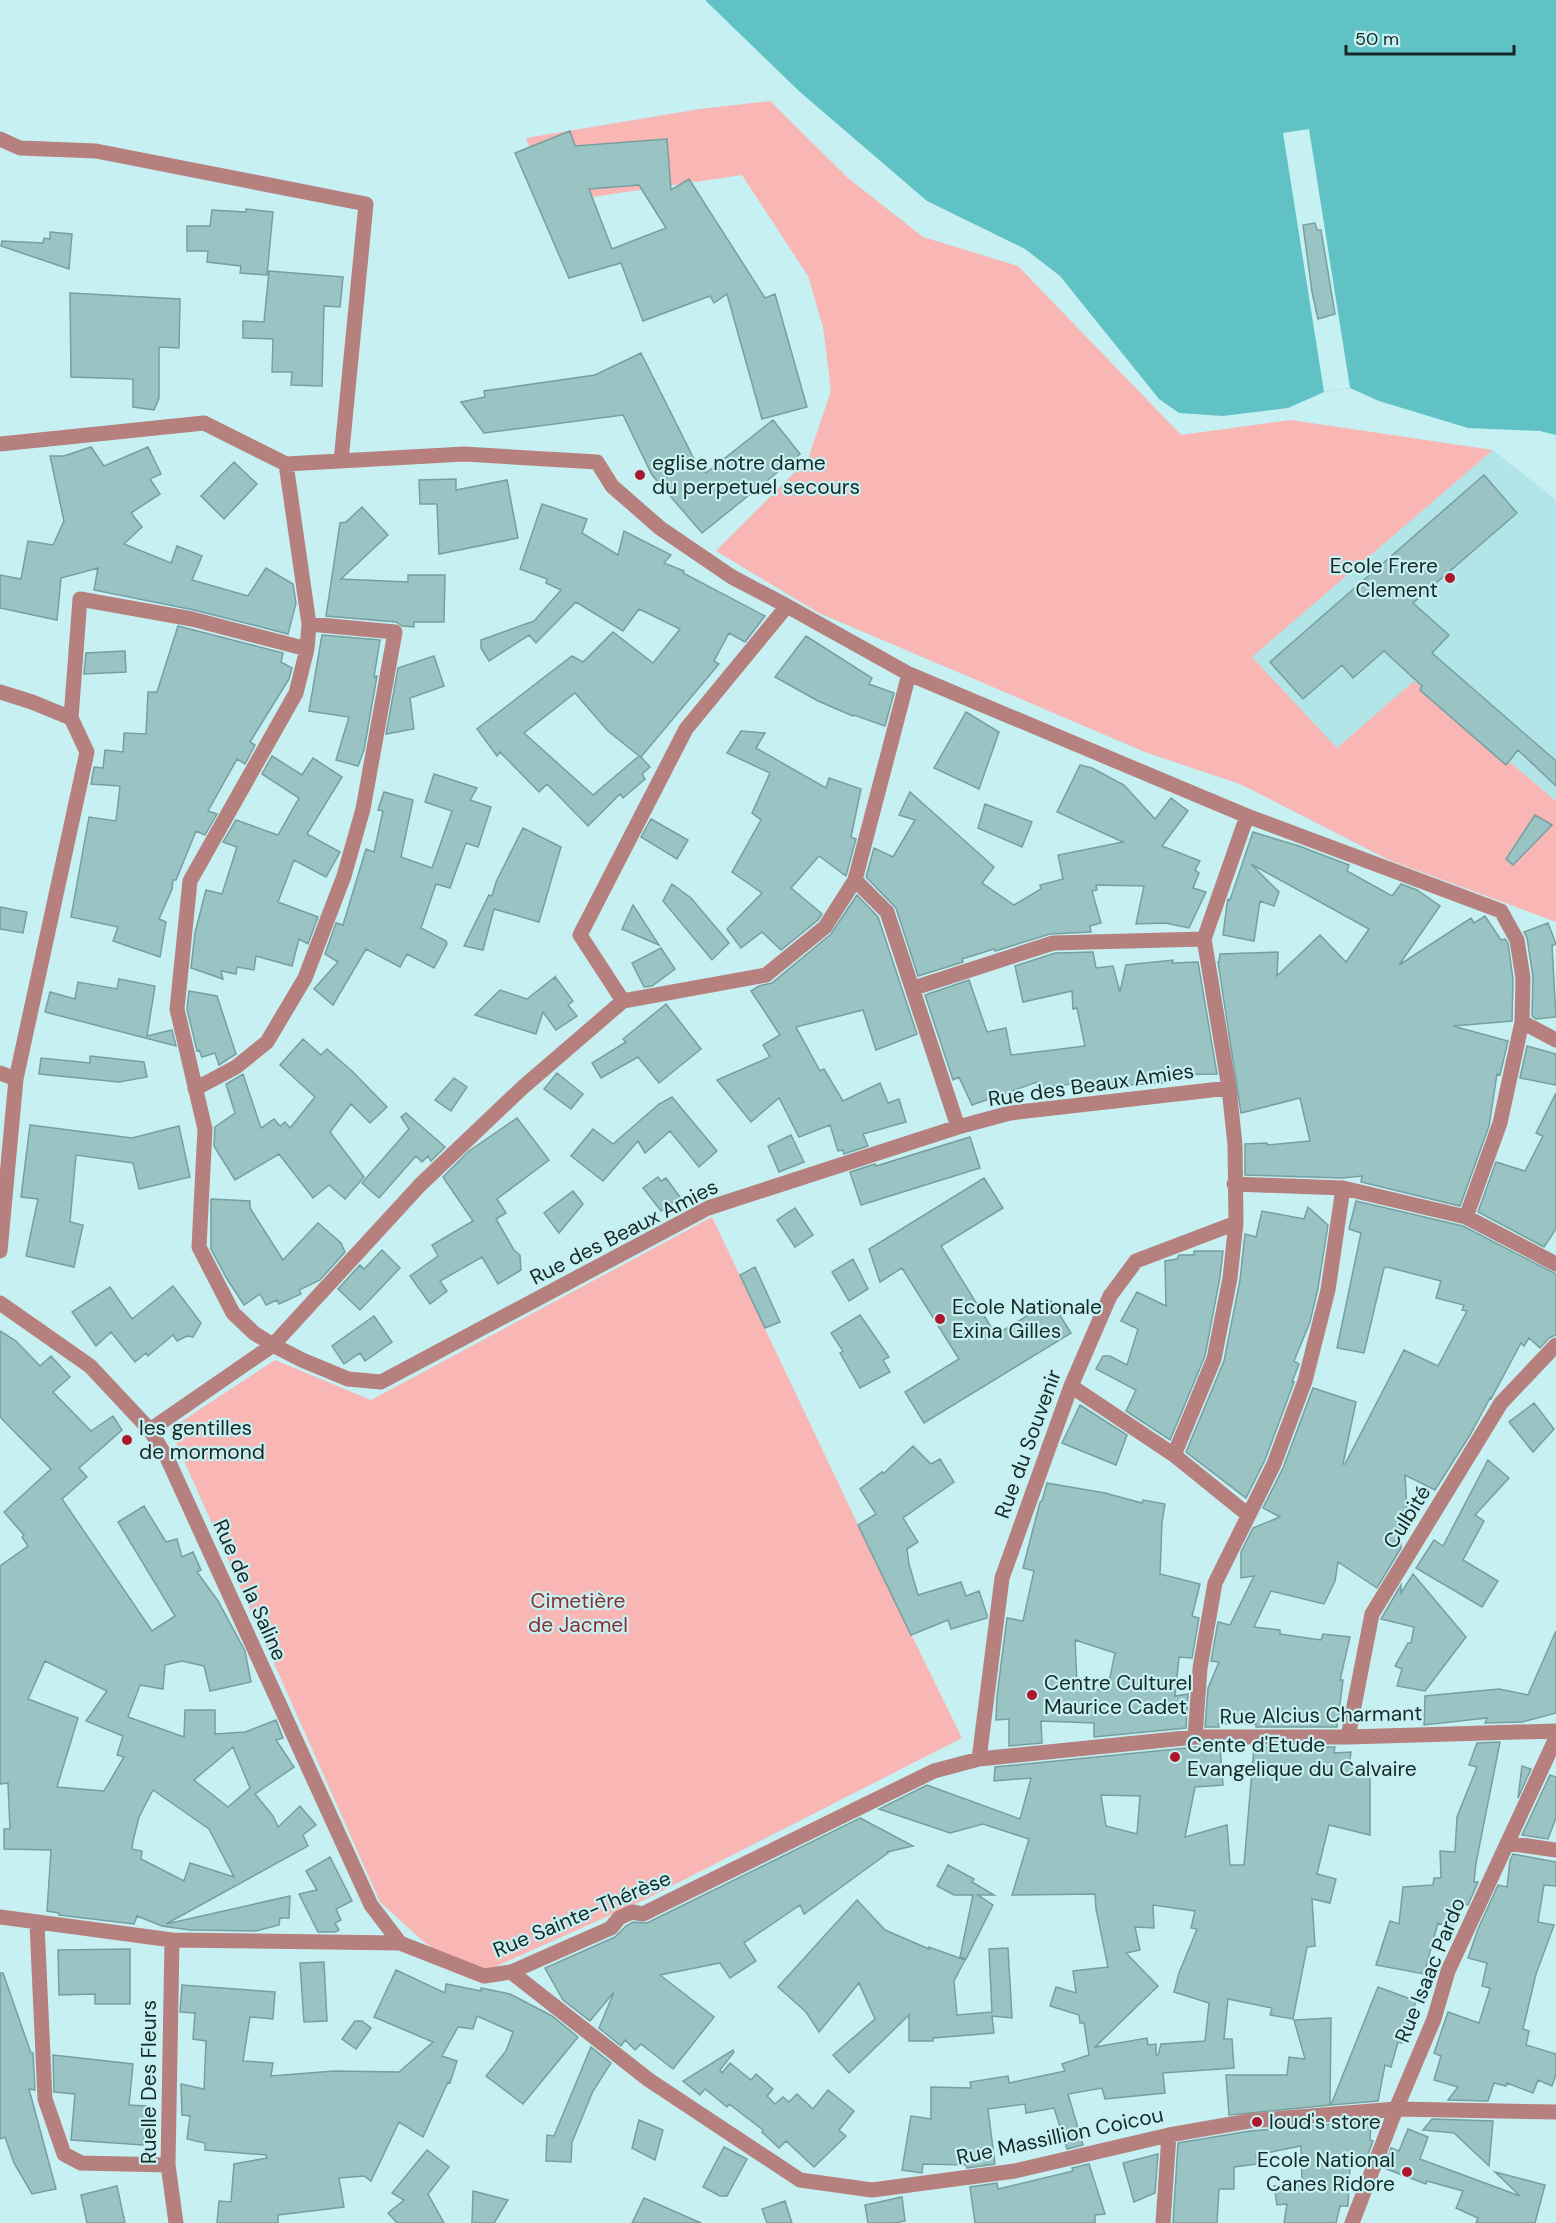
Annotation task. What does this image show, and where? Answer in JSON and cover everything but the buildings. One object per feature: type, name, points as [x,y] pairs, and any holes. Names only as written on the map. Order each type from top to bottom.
[{"type":"street","points":[[0,139],[20,148],[96,151],[366,204],[341,461]]},
{"type":"street","points":[[0,444],[204,423],[286,464],[464,454],[597,462],[612,486],[660,528],[732,577],[909,674],[1247,816],[1501,911],[1517,940],[1522,978],[1522,1022],[1500,1123],[1466,1217]]},
{"type":"street","name":"Rue des Beaux Amies","points":[[286,464],[309,624],[307,649],[296,693],[190,881],[177,1009],[205,1129],[199,1247],[233,1314],[254,1333],[302,1360],[348,1379],[381,1382],[708,1208],[958,1127],[1010,1113],[1229,1089]]},
{"type":"street","points":[[0,1251],[16,1079],[87,752],[70,718],[80,599],[192,619],[307,649]]},
{"type":"street","points":[[623,1001],[580,935],[686,729],[788,606]]},
{"type":"street","points":[[195,1089],[236,1067],[267,1042],[305,978],[344,876],[363,809],[395,632],[309,624]]},
{"type":"street","points":[[150,1430],[273,1345],[420,1185],[522,1088],[623,1001],[766,975],[825,927],[855,880],[909,674]]},
{"type":"street","points":[[0,692],[70,718]]},
{"type":"street","points":[[1174,1455],[1214,1359],[1230,1278],[1236,1223],[1235,1145],[1229,1089],[1204,939],[1247,816]]},
{"type":"street","points":[[855,880],[887,912],[914,988],[958,1127]]},
{"type":"street","points":[[914,988],[1053,943],[1204,939]]},
{"type":"street","points":[[1522,1022],[1556,1040]]},
{"type":"street","points":[[0,1073],[16,1079]]},
{"type":"street","points":[[1234,1184],[1343,1188],[1466,1217],[1556,1264]]},
{"type":"street","points":[[1196,1737],[1200,1668],[1215,1583],[1247,1514],[1274,1464],[1305,1382],[1328,1290],[1343,1188]]},
{"type":"street","name":"Rue du Souvenir","points":[[979,1759],[1002,1578],[1071,1386],[1110,1296],[1136,1261],[1236,1223]]},
{"type":"street","name":"Rue de la Saline","points":[[0,1303],[90,1366],[150,1430],[168,1460],[371,1905],[400,1943]]},
{"type":"street","name":"Culbité","points":[[1348,1737],[1372,1614],[1502,1403],[1556,1345]]},
{"type":"street","points":[[1071,1386],[1174,1455],[1247,1514]]},
{"type":"street","name":"Rue Alcius Charmant","points":[[979,1759],[1196,1737],[1348,1737],[1556,1731]]},
{"type":"street","name":"Rue Isaac Pardo","points":[[1352,2223],[1434,2019],[1448,1971],[1556,1737]]},
{"type":"street","name":"Rue Sainte-Thérèse","points":[[0,1917],[37,1924],[172,1941],[400,1943],[484,1976],[511,1972],[610,1928],[619,1918],[632,1911],[643,1914],[934,1771],[979,1759]]},
{"type":"street","points":[[1507,1843],[1556,1850]]},
{"type":"street","points":[[37,1924],[45,2099],[64,2154],[81,2163],[168,2165]]},
{"type":"street","name":"Ruelle Des Fleurs","points":[[172,1941],[168,2165],[176,2223]]},
{"type":"street","name":"Rue Massillion Coicou","points":[[511,1972],[649,2080],[800,2180],[872,2190],[1015,2171],[1169,2135],[1249,2121],[1396,2109],[1556,2112]]},
{"type":"street","points":[[1163,2223],[1169,2135]]},
{"type":"shaded area","name":"Ecole Frere Clement","points":[[1493,450],[1556,500],[1556,801],[1414,681],[1337,749],[1251,657]]},
{"type":"green space","points":[[770,101],[848,178],[923,237],[1018,266],[1181,435],[1291,420],[1493,450],[1252,657],[1337,748],[1414,681],[1556,801],[1556,922],[1389,860],[1240,784],[1145,752],[819,613],[716,551],[808,459],[831,391],[823,327],[808,276],[742,175],[551,203],[526,138],[700,109]]},
{"type":"green space","name":"Cimetière de Jacmel","points":[[712,1217],[962,1738],[648,1898],[488,1970],[453,1962],[424,1942],[380,1902],[170,1429],[275,1360],[371,1400]]},
{"type":"water","points":[[705,0],[1556,0],[1556,435],[1540,431],[1468,428],[1379,401],[1350,388],[1324,392],[1288,408],[1223,416],[1179,413],[1159,399],[1060,276],[1025,249],[927,201],[800,92]]},
{"type":"pier","points":[[1309,129],[1350,388],[1324,392],[1283,133]]},
{"type":"place","name":"eglise notre dame du perpetuel secours","points":[[640,475]]},
{"type":"place","name":"Ecole Frere Clement","points":[[1450,578]]},
{"type":"place","name":"Ecole Nationale Exina Gilles","points":[[940,1319]]},
{"type":"place","name":"les gentilles de mormond","points":[[127,1440]]},
{"type":"place","name":"Centre Culturel Maurice Cadet","points":[[1032,1695]]},
{"type":"place","name":"Cente d'Etude Evangelique du Calvaire","points":[[1175,1757]]},
{"type":"place","name":"loud's store","points":[[1257,2122]]},
{"type":"place","name":"Ecole National Canes Ridore","points":[[1407,2172]]}]
